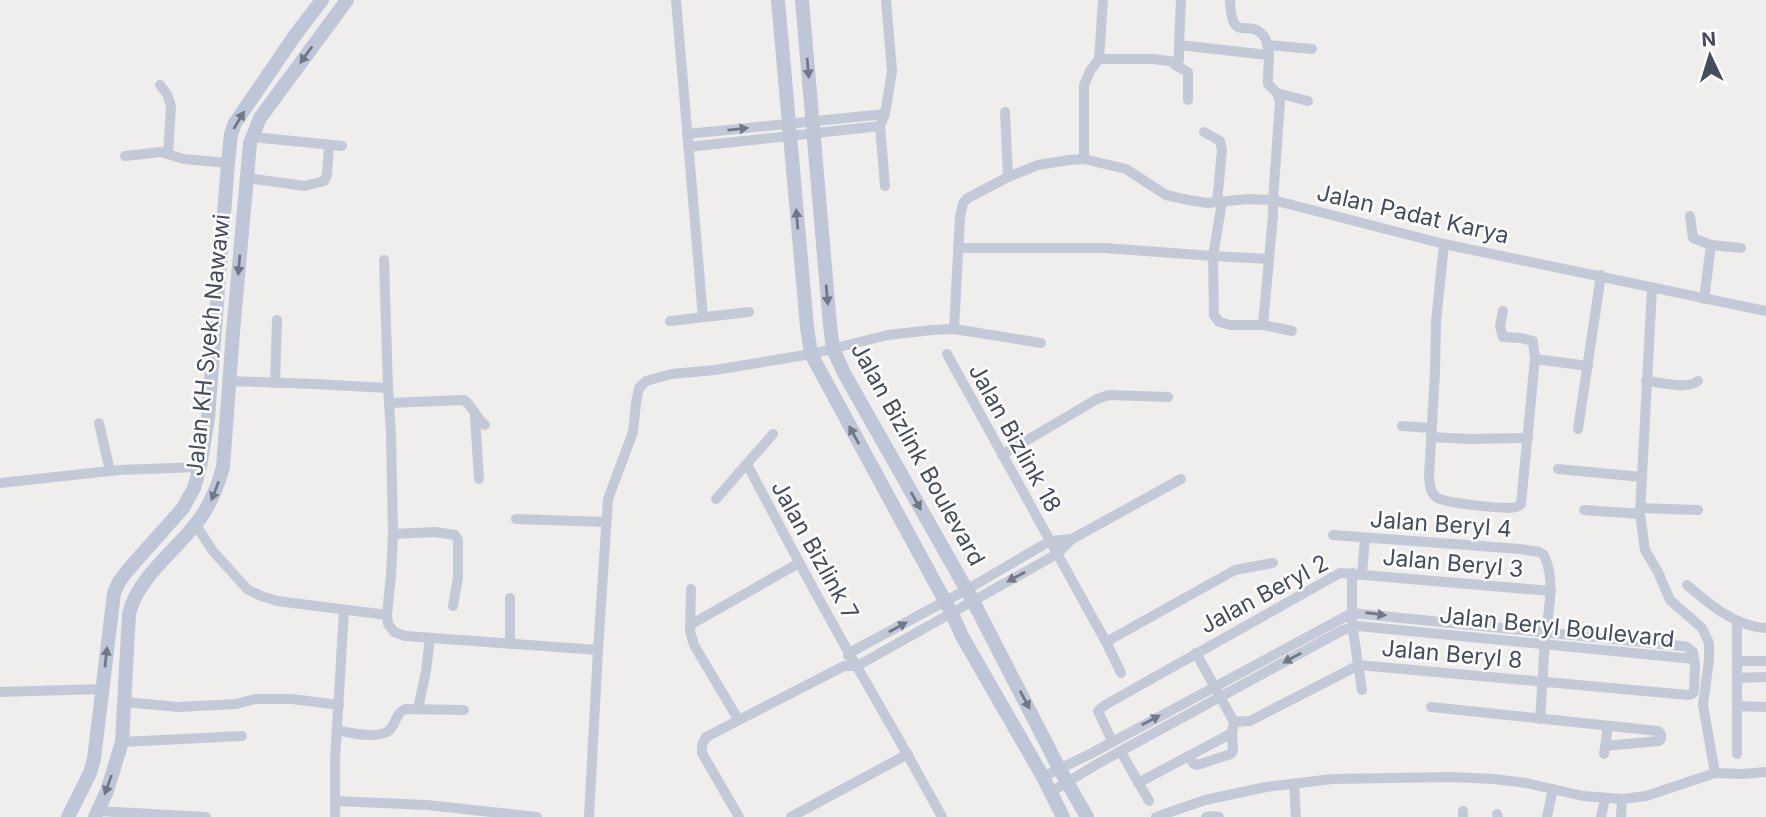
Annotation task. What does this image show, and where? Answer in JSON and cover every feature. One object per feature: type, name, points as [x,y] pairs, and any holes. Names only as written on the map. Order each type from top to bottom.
[{"type":"main road","name":"Jalan KH Syekh Nawawi","points":[[68,817],[94,759],[114,593],[119,582],[183,508],[194,488],[200,467],[208,418],[228,163],[235,124],[322,0]]},
{"type":"main road","name":"Jalan KH Syekh Nawawi","points":[[96,814],[122,742],[129,614],[132,602],[144,582],[196,525],[219,484],[223,467],[250,143],[260,118],[346,0]]},
{"type":"main road","name":"Jalan Bizlink Boulevard","points":[[778,0],[811,354],[962,636],[1063,817]]},
{"type":"main road","name":"Jalan Bizlink Boulevard","points":[[802,0],[833,349],[970,596],[1087,817]]},
{"type":"main road","points":[[807,327],[830,324]]},
{"type":"main road","points":[[215,330],[233,332]]},
{"type":"main road","points":[[826,384],[844,373]]},
{"type":"street","points":[[676,0],[703,317]]},
{"type":"street","points":[[885,187],[880,126],[885,114],[892,71],[886,0]]},
{"type":"street","points":[[954,329],[960,217],[965,200],[1008,177],[1038,165],[1084,159],[1084,85],[1099,59],[1104,0]]},
{"type":"street","points":[[1099,59],[1179,60],[1181,0]]},
{"type":"street","points":[[1230,0],[1233,23],[1265,37],[1268,84],[1277,93],[1281,108],[1263,325]]},
{"type":"street","points":[[1179,45],[1267,50],[1312,49]]},
{"type":"street","points":[[1173,62],[1188,72],[1188,100]]},
{"type":"street","points":[[160,85],[171,106],[168,154]]},
{"type":"street","points":[[1277,93],[1308,101]]},
{"type":"street","points":[[1005,112],[1008,177]]},
{"type":"street","points":[[688,147],[885,114]]},
{"type":"street","points":[[813,127],[880,126]]},
{"type":"street","points":[[687,134],[789,130]]},
{"type":"street","points":[[1204,132],[1220,141],[1222,150],[1213,256],[1214,315],[1219,322],[1230,325],[1263,325],[1292,331]]},
{"type":"street","points":[[253,137],[342,146]]},
{"type":"street","points":[[247,178],[305,186],[324,181],[327,175],[329,145]]},
{"type":"street","points":[[125,156],[161,152],[184,159],[228,163]]},
{"type":"street","name":"Jalan Padat Karya","points":[[1084,159],[1126,169],[1166,195],[1188,201],[1208,203],[1247,199],[1273,200],[1444,244],[1766,311]]},
{"type":"street","points":[[1690,216],[1693,238],[1711,245],[1741,248]]},
{"type":"street","points":[[1444,244],[1437,310],[1429,477],[1431,491],[1443,501],[1515,507],[1521,504],[1535,359],[1532,341],[1503,337],[1500,326],[1503,311]]},
{"type":"street","points":[[1704,299],[1711,245]]},
{"type":"street","points":[[958,248],[1105,248],[1269,259]]},
{"type":"street","points":[[384,260],[393,534],[388,624],[394,632],[405,635],[598,650]]},
{"type":"street","points":[[1578,429],[1601,275]]},
{"type":"street","points":[[1652,288],[1640,511],[1645,550],[1670,600],[1702,628],[1709,643],[1703,705],[1715,774]]},
{"type":"street","points":[[670,321],[749,312]]},
{"type":"street","points":[[275,383],[277,320]]},
{"type":"street","points":[[590,817],[608,499],[633,432],[639,388],[646,381],[672,374],[715,370],[811,354],[888,335],[954,329],[1041,343]]},
{"type":"street","name":"Jalan Bizlink 18","points":[[947,354],[1121,673]]},
{"type":"street","points":[[1535,359],[1588,366]]},
{"type":"street","points":[[1646,381],[1687,386],[1698,381]]},
{"type":"street","points":[[230,382],[388,388]]},
{"type":"street","points":[[1002,455],[1109,395],[1168,397]]},
{"type":"street","points":[[389,402],[459,399],[468,403],[485,425]]},
{"type":"street","points":[[474,412],[479,479]]},
{"type":"street","points":[[99,423],[110,471]]},
{"type":"street","points":[[1402,426],[1468,439],[1528,438]]},
{"type":"street","points":[[716,499],[773,434]]},
{"type":"street","name":"Jalan Bizlink 7","points":[[747,464],[799,563],[942,817]]},
{"type":"street","points":[[0,483],[110,471],[200,467]]},
{"type":"street","points":[[1558,469],[1642,477]]},
{"type":"street","points":[[738,817],[702,753],[706,737],[844,666],[857,666],[948,608],[1058,554],[1072,539],[1181,480]]},
{"type":"street","points":[[1584,510],[1698,510]]},
{"type":"street","points":[[516,519],[606,522]]},
{"type":"street","points":[[196,525],[212,550],[247,589],[261,596],[277,601],[387,614]]},
{"type":"street","points":[[393,534],[435,532],[455,535],[458,540],[458,577],[453,606]]},
{"type":"street","name":"Jalan Beryl 4","points":[[1333,535],[1539,552],[1544,555],[1551,591]]},
{"type":"street","points":[[1362,690],[1352,620],[1357,574],[1365,538]]},
{"type":"street","points":[[970,596],[1050,541],[1072,539]]},
{"type":"street","points":[[690,625],[799,563]]},
{"type":"street","points":[[1106,642],[1235,570],[1273,563]]},
{"type":"street","name":"Jalan Beryl 2","points":[[1112,741],[1098,711],[1105,705],[1336,575],[1344,572],[1357,574]]},
{"type":"street","name":"Jalan Beryl 3","points":[[1357,574],[1551,591]]},
{"type":"street","points":[[1687,585],[1737,621],[1754,628],[1766,628]]},
{"type":"street","points":[[691,589],[691,638],[738,719]]},
{"type":"street","points":[[1540,719],[1551,591]]},
{"type":"street","points":[[510,598],[510,644]]},
{"type":"street","points":[[844,666],[849,653],[948,608]]},
{"type":"street","points":[[335,817],[335,760],[344,610]]},
{"type":"street","points":[[1043,777],[1217,691],[1352,620]]},
{"type":"street","name":"Jalan Beryl Boulevard","points":[[1352,620],[1358,626],[1546,638],[1694,659]]},
{"type":"street","points":[[1737,621],[1737,754]]},
{"type":"street","points":[[418,709],[430,638]]},
{"type":"street","points":[[1188,756],[1197,765],[1233,751],[1234,722],[1196,653]]},
{"type":"street","name":"Jalan Beryl 8","points":[[1359,665],[1688,695],[1692,694],[1695,688],[1694,659]]},
{"type":"street","points":[[1737,661],[1766,661]]},
{"type":"street","points":[[1234,722],[1250,722],[1359,665]]},
{"type":"street","points":[[1737,678],[1766,677]]},
{"type":"street","points":[[0,692],[103,689]]},
{"type":"street","points":[[1051,792],[1121,752],[1217,691]]},
{"type":"street","points":[[125,702],[178,707],[236,704],[255,699],[292,699],[339,705]]},
{"type":"street","points":[[1430,706],[1658,731],[1662,737],[1659,741],[1605,750],[1608,726]]},
{"type":"street","points":[[1737,706],[1766,707]]},
{"type":"street","points":[[337,730],[376,735],[391,730],[398,713],[405,709],[464,710]]},
{"type":"street","points":[[1138,783],[1232,733]]},
{"type":"street","points":[[122,742],[242,736]]},
{"type":"street","points":[[1121,752],[1149,801]]},
{"type":"street","points":[[791,817],[908,754]]},
{"type":"street","points":[[1156,817],[1205,800],[1266,787],[1332,779],[1494,779],[1583,796],[1622,799],[1646,796],[1715,774],[1766,772]]},
{"type":"street","points":[[1294,784],[1296,817]]},
{"type":"street","points":[[1547,817],[1553,789]]},
{"type":"street","points":[[1601,817],[1605,799]]},
{"type":"street","points":[[1621,817],[1622,799]]},
{"type":"street","points":[[336,801],[427,805],[537,817]]},
{"type":"street","points":[[96,814],[206,817]]},
{"type":"street","points":[[1206,817],[1219,817]]}]
